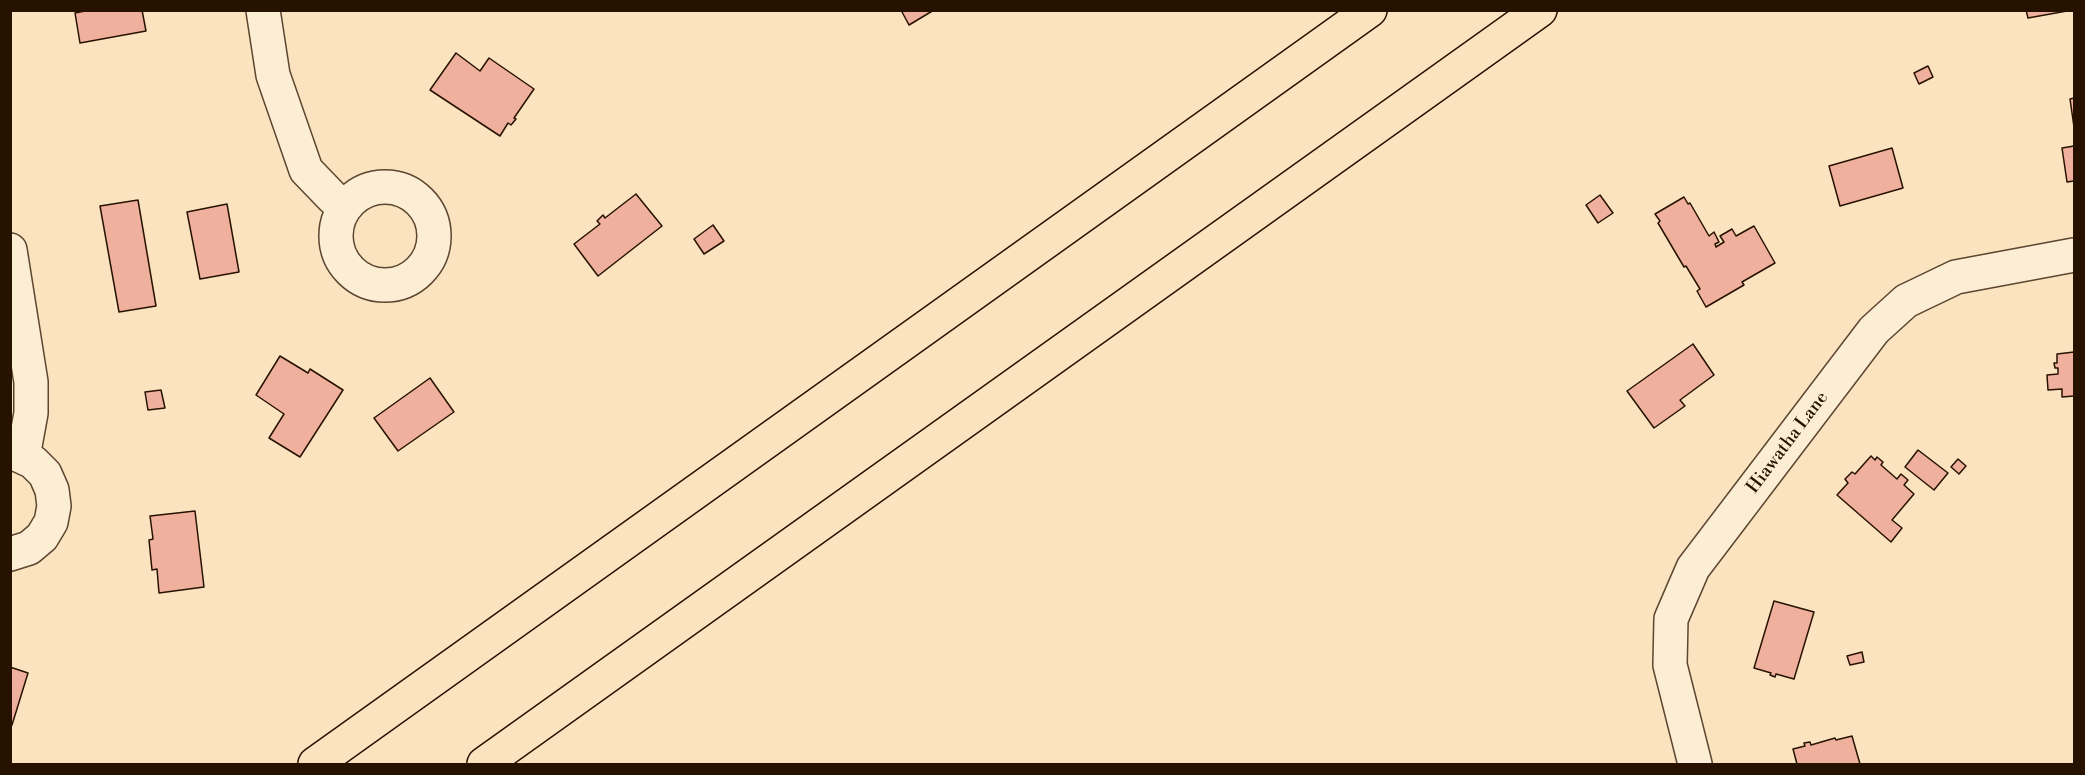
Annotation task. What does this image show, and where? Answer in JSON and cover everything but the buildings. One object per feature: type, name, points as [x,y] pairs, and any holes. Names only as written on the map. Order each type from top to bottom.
[{"type":"highway","points":[[315,765],[1370,10]]},
{"type":"highway","points":[[484,765],[1540,10]]},
{"type":"street","points":[[263,10],[273,75],[306,170],[333,198],[346,205]]},
{"type":"street","points":[[10,250],[31,382],[31,413],[25,446],[14,455]]},
{"type":"street","name":"Hiawatha Lane","points":[[1695,765],[1670,664],[1671,619],[1693,568],[1874,330],[1906,301],[1956,277],[2074,255]]},
{"type":"street","points":[[10,554],[29,548],[42,537],[51,522],[54,506],[52,490],[45,474],[33,462],[14,455]]}]
